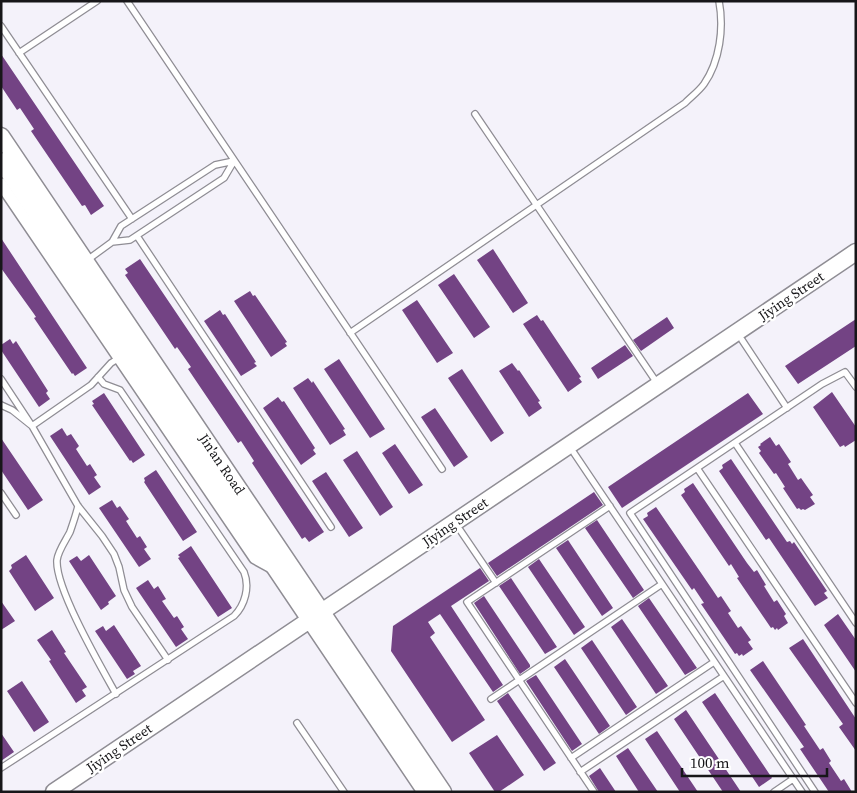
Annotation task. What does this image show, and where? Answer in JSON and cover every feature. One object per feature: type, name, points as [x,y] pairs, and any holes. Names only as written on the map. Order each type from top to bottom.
[{"type":"main road","name":"Jin'an Road","points":[[1,136],[86,260],[319,619],[426,792]]},
{"type":"main road","name":"Jin'an Road","points":[[1,160],[278,570],[319,619],[443,792]]},
{"type":"main road","name":"Jiying Street","points":[[71,792],[658,385],[856,252]]},
{"type":"main road","name":"Jiying Street","points":[[54,792],[319,619],[460,530],[856,264]]},
{"type":"street","points":[[1,184],[256,558],[278,570]]},
{"type":"lane","points":[[19,53],[97,1]]},
{"type":"lane","points":[[126,1],[442,469]]},
{"type":"lane","points":[[350,333],[685,103],[703,85],[712,72],[720,35],[721,10],[719,1]]},
{"type":"lane","points":[[1,26],[132,220]]},
{"type":"lane","points":[[475,114],[658,385]]},
{"type":"lane","points":[[86,260],[112,242],[121,226],[215,165],[234,161]]},
{"type":"lane","points":[[112,242],[130,240],[137,236],[224,178],[234,161]]},
{"type":"lane","points":[[137,236],[332,528]]},
{"type":"lane","points":[[742,340],[787,408]]},
{"type":"lane","points":[[32,426],[91,385],[111,363],[119,358]]},
{"type":"lane","points":[[816,792],[630,513],[822,384],[845,372],[856,387]]},
{"type":"lane","points":[[1,768],[234,616],[243,605],[248,581],[244,572],[120,390],[104,384],[98,377]]},
{"type":"lane","points":[[1,380],[32,426],[78,506],[114,554],[124,590],[132,606],[168,660]]},
{"type":"lane","points":[[1,405],[12,410],[32,426]]},
{"type":"lane","points":[[735,443],[856,624]]},
{"type":"lane","points":[[574,453],[802,792]]},
{"type":"lane","points":[[697,468],[856,703]]},
{"type":"lane","points":[[1,493],[16,516]]},
{"type":"lane","points":[[78,506],[57,559],[58,570],[80,626],[116,694]]},
{"type":"lane","points":[[594,792],[467,602],[610,506]]},
{"type":"lane","points":[[460,530],[496,583]]},
{"type":"lane","points":[[491,699],[662,584]]},
{"type":"lane","points":[[571,758],[714,662]]},
{"type":"lane","points":[[580,772],[724,676]]},
{"type":"lane","points":[[297,723],[344,792]]},
{"type":"lane","points":[[774,792],[793,779]]},
{"type":"building","points":[[1,54],[104,206],[91,215],[85,205],[82,206],[31,131],[34,129],[20,108],[17,110],[1,86]]},
{"type":"building","points":[[1,238],[87,368],[75,376],[1,268]]},
{"type":"building","points":[[493,249],[528,303],[513,313],[477,260]]},
{"type":"building","points":[[140,259],[324,532],[309,542],[305,537],[302,539],[252,463],[254,461],[241,441],[238,443],[188,369],[191,367],[177,347],[175,349],[125,275],[128,273],[125,269]]},
{"type":"building","points":[[454,274],[490,327],[474,338],[438,285]]},
{"type":"building","points":[[250,291],[253,296],[255,295],[287,342],[285,343],[287,346],[271,357],[234,301]]},
{"type":"building","points":[[417,300],[453,353],[437,363],[402,310]]},
{"type":"building","points":[[220,310],[223,315],[225,314],[256,362],[254,363],[257,366],[241,376],[204,321]]},
{"type":"building","points":[[537,315],[541,321],[543,320],[581,377],[579,378],[582,382],[568,392],[523,324]]},
{"type":"building","points":[[667,317],[674,328],[641,351],[633,340]]},
{"type":"building","points":[[856,319],[856,346],[798,384],[785,366]]},
{"type":"building","points":[[10,339],[13,344],[16,341],[48,391],[46,393],[50,399],[39,407],[1,350],[1,345]]},
{"type":"building","points":[[625,345],[633,356],[598,379],[591,368]]},
{"type":"building","points":[[339,359],[385,429],[370,438],[324,369]]},
{"type":"building","points":[[512,363],[540,401],[538,402],[542,408],[529,417],[499,371]]},
{"type":"building","points":[[462,369],[504,433],[491,442],[448,378]]},
{"type":"building","points":[[308,378],[312,383],[313,381],[345,429],[343,430],[346,435],[330,445],[293,388]]},
{"type":"building","points":[[832,392],[856,427],[856,440],[845,447],[844,445],[840,447],[813,407]]},
{"type":"building","points":[[104,393],[145,455],[133,463],[92,405],[94,404],[92,401]]},
{"type":"building","points":[[748,393],[763,414],[622,508],[608,487]]},
{"type":"building","points":[[278,397],[282,402],[284,401],[315,448],[313,450],[316,454],[301,465],[263,408]]},
{"type":"building","points":[[435,408],[468,457],[454,467],[421,417]]},
{"type":"building","points":[[62,428],[67,436],[71,434],[79,446],[76,449],[87,466],[90,464],[97,475],[94,477],[101,487],[89,495],[50,436]]},
{"type":"building","points":[[770,437],[776,446],[779,444],[791,462],[788,464],[798,480],[801,478],[813,495],[810,497],[815,504],[805,510],[797,509],[783,488],[785,487],[776,473],[774,474],[759,453],[761,451],[758,447],[760,444]]},
{"type":"building","points":[[1,438],[43,500],[28,510],[1,470]]},
{"type":"building","points":[[395,444],[423,485],[409,494],[382,453]]},
{"type":"building","points":[[357,451],[393,507],[380,516],[343,460]]},
{"type":"building","points":[[731,459],[787,542],[790,541],[792,544],[794,542],[827,591],[824,593],[828,598],[815,606],[769,538],[766,540],[719,471],[723,468],[722,465]]},
{"type":"building","points":[[156,470],[197,532],[183,541],[144,482],[144,478]]},
{"type":"building","points":[[326,472],[363,528],[349,537],[312,481]]},
{"type":"building","points":[[693,483],[747,563],[754,572],[757,570],[774,602],[777,600],[786,614],[784,616],[788,623],[778,630],[777,628],[775,630],[773,627],[771,628],[737,578],[739,577],[731,564],[729,566],[681,495],[685,492],[684,489]]},
{"type":"building","points":[[594,492],[603,505],[497,576],[488,563]]},
{"type":"building","points":[[112,500],[117,508],[120,506],[129,519],[126,521],[137,538],[140,536],[147,547],[144,549],[151,559],[139,567],[99,508]]},
{"type":"building","points":[[656,507],[718,598],[721,596],[731,611],[728,613],[738,628],[741,626],[751,640],[748,642],[753,649],[743,656],[742,654],[739,656],[737,653],[735,654],[701,604],[704,603],[694,588],[692,590],[643,519],[648,516],[647,513]]},
{"type":"building","points":[[597,520],[644,590],[633,598],[585,528]]},
{"type":"building","points":[[568,540],[613,608],[602,616],[556,548]]},
{"type":"building","points":[[191,546],[232,608],[218,617],[178,558],[180,557],[178,555]]},
{"type":"building","points":[[26,555],[54,598],[35,611],[9,571],[12,568],[11,565]]},
{"type":"building","points":[[89,555],[116,596],[101,610],[69,561],[77,556],[81,561]]},
{"type":"building","points":[[539,559],[585,627],[574,635],[528,567]]},
{"type":"building","points":[[480,568],[489,581],[451,606],[503,685],[493,692],[440,614],[428,622],[435,633],[430,637],[485,720],[452,742],[391,651],[393,626]]},
{"type":"building","points":[[511,578],[557,647],[545,654],[499,586]]},
{"type":"building","points":[[148,580],[154,589],[158,586],[166,599],[162,601],[174,618],[177,616],[184,627],[181,629],[188,639],[176,647],[136,588]]},
{"type":"building","points":[[484,596],[530,665],[520,674],[474,603]]},
{"type":"building","points":[[649,598],[697,668],[685,675],[638,606]]},
{"type":"building","points":[[1,601],[15,621],[1,630]]},
{"type":"building","points":[[838,614],[856,640],[856,672],[824,625]]},
{"type":"building","points":[[622,619],[668,686],[656,694],[611,627]]},
{"type":"building","points":[[114,625],[141,666],[133,671],[135,674],[127,679],[95,631],[103,626],[106,631]]},
{"type":"building","points":[[52,630],[66,652],[64,653],[87,687],[82,690],[86,696],[76,703],[37,640]]},
{"type":"building","points":[[803,639],[856,719],[856,751],[839,727],[843,724],[789,648]]},
{"type":"building","points":[[592,640],[637,707],[626,715],[581,648]]},
{"type":"building","points":[[565,659],[610,726],[599,734],[554,667]]},
{"type":"building","points":[[763,661],[806,725],[804,726],[820,750],[823,748],[831,761],[829,763],[841,781],[844,779],[852,792],[829,792],[800,749],[804,747],[750,670]]},
{"type":"building","points":[[536,675],[582,744],[572,751],[526,681]]},
{"type":"building","points":[[22,681],[49,722],[34,732],[7,691]]},
{"type":"building","points":[[508,693],[556,763],[544,771],[497,701]]},
{"type":"building","points":[[715,693],[772,778],[759,787],[702,702]]},
{"type":"building","points":[[686,710],[741,792],[723,792],[674,719]]},
{"type":"building","points":[[657,731],[698,792],[680,792],[645,739]]},
{"type":"building","points":[[1,733],[14,752],[1,761]]},
{"type":"building","points":[[497,735],[524,775],[499,792],[495,792],[469,753]]},
{"type":"building","points":[[628,748],[658,792],[639,792],[616,756]]},
{"type":"building","points":[[600,768],[616,792],[599,792],[589,776]]}]
